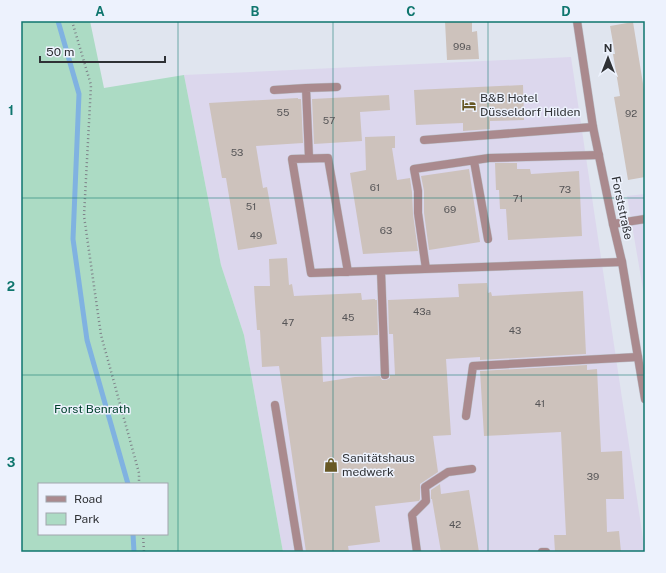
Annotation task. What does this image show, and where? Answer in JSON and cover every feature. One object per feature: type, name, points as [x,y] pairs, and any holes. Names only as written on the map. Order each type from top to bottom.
[{"type":"street","name":"Forststraße","points":[[577,21],[593,127],[622,262],[645,399]]},
{"type":"street","points":[[274,90],[337,87]]},
{"type":"street","points":[[306,88],[308,158]]},
{"type":"street","points":[[424,140],[593,127]]},
{"type":"street","points":[[426,269],[418,212],[418,191],[414,169],[489,158],[599,155]]},
{"type":"street","points":[[348,272],[328,158],[292,159],[311,273],[348,272],[382,270],[622,262]]},
{"type":"street","points":[[474,161],[488,239]]},
{"type":"street","points":[[613,224],[645,219]]},
{"type":"street","points":[[382,270],[386,376]]},
{"type":"street","points":[[466,416],[473,366],[638,357]]},
{"type":"street","points":[[275,405],[299,552]]},
{"type":"street","points":[[417,552],[412,515],[426,501],[425,486],[448,472],[472,469]]},
{"type":"path","points":[[72,21],[91,85],[84,216],[101,335],[139,473],[139,483]]},
{"type":"path","points":[[143,535],[144,552]]},
{"type":"shaded area","points":[[571,57],[645,552],[283,552],[244,335],[221,265],[184,75]]},
{"type":"shaded area","points":[[645,194],[645,301],[627,196]]},
{"type":"green space","name":"Forst Benrath","points":[[21,21],[90,21],[104,88],[184,75],[221,265],[244,335],[283,552],[21,552]]},
{"type":"building","points":[[445,21],[472,21],[472,32],[477,31],[479,59],[447,60]]},
{"type":"building","points":[[633,22],[645,96],[645,177],[628,180],[614,97],[620,96],[610,26]]},
{"type":"building","name":"B&B Hotel Düsseldorf Hilden","points":[[523,85],[524,120],[490,121],[490,129],[463,131],[463,123],[416,125],[414,90]]},
{"type":"building","points":[[389,95],[390,110],[360,112],[362,141],[314,144],[312,99]]},
{"type":"building","points":[[301,99],[303,143],[256,146],[263,188],[267,187],[277,244],[238,250],[226,178],[222,178],[209,103]]},
{"type":"building","points":[[395,136],[395,148],[392,148],[397,180],[410,178],[418,251],[363,254],[350,173],[366,170],[365,137]]},
{"type":"building","points":[[495,163],[517,163],[517,169],[530,169],[531,174],[579,171],[582,236],[508,240],[506,209],[500,209],[499,190],[496,190]]},
{"type":"building","points":[[469,169],[480,242],[429,250],[424,213],[424,191],[421,176]]},
{"type":"building","points":[[287,258],[289,285],[292,284],[294,296],[361,293],[362,300],[377,300],[378,335],[321,337],[323,382],[355,377],[380,376],[382,380],[386,380],[390,378],[390,375],[395,375],[393,334],[389,334],[388,300],[459,297],[458,284],[487,283],[488,293],[491,292],[492,296],[583,291],[586,354],[480,360],[480,357],[446,359],[451,435],[433,436],[438,472],[420,484],[419,501],[375,506],[380,542],[348,546],[349,552],[306,552],[279,366],[262,367],[260,330],[257,330],[255,302],[254,286],[270,286],[269,259]]},
{"type":"building","points":[[587,365],[587,370],[597,369],[601,452],[622,451],[624,499],[606,499],[607,532],[619,531],[621,552],[555,552],[554,535],[566,535],[561,432],[484,436],[480,371]]},
{"type":"building","points":[[440,484],[441,494],[469,490],[479,552],[441,552],[431,499],[431,490]]},
{"type":"waterway","points":[[58,21],[79,94],[73,239],[87,340],[128,483]]},
{"type":"waterway","points":[[133,535],[134,552]]},
{"type":"place","name":"B&B Hotel Düsseldorf Hilden","points":[[469,105]]},
{"type":"place","name":"Sanitätshaus medwerk","points":[[331,465]]}]
